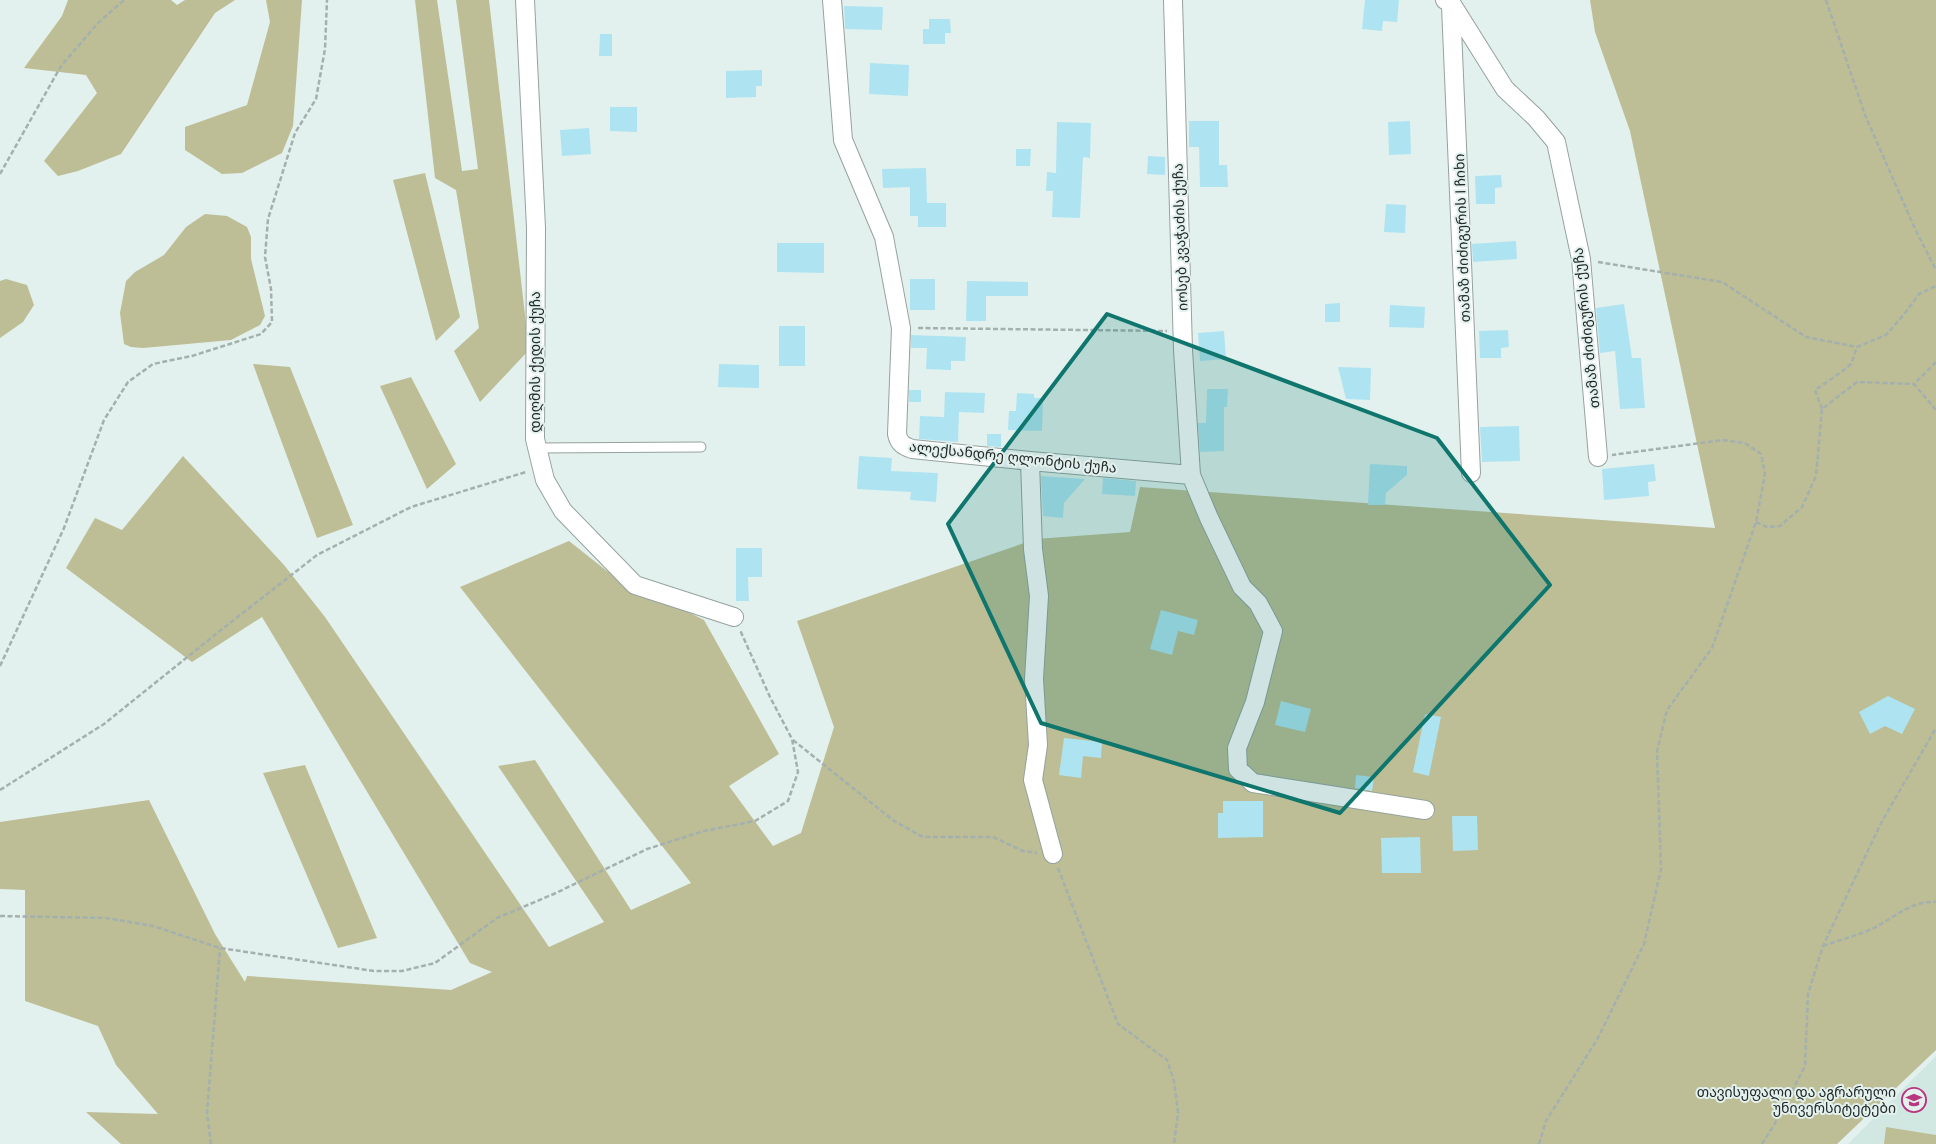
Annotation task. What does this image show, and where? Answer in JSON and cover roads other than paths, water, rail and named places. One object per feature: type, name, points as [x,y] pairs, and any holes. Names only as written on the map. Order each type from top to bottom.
[{"type":"street","name":"დიღმის ქედის ქუჩა","points":[[525,0],[536,228],[535,439],[545,480],[563,511],[634,585],[734,617]]},
{"type":"street","name":"ალექსანდრე ღლონტის ქუჩა","points":[[832,0],[843,140],[884,237],[901,328],[897,434],[899,441],[904,446],[912,448],[1030,461],[1191,474]]},
{"type":"street","name":"იოსებ კვაჭაძის ქუჩა","points":[[1173,0],[1183,331],[1191,474],[1209,518],[1242,587],[1258,603],[1272,631],[1255,702],[1237,748],[1238,769],[1253,784],[1426,810]]},
{"type":"street","name":"თამაზ ძიძიგურის ქუჩა","points":[[1448,2],[1505,89],[1536,118],[1556,142],[1581,260],[1598,457]]},
{"type":"street","name":"თამაზ ძიძიგურის I ჩიხი","points":[[1448,2],[1462,230],[1471,473]]},
{"type":"street","points":[[1030,461],[1033,549],[1039,596],[1034,680],[1038,745],[1033,780],[1053,854]]},
{"type":"lane","points":[[537,448],[702,447]]},
{"type":"place","name":"თავისუფალი და აგრარული უნივერსიტეტები","points":[[1914,1100]]}]
